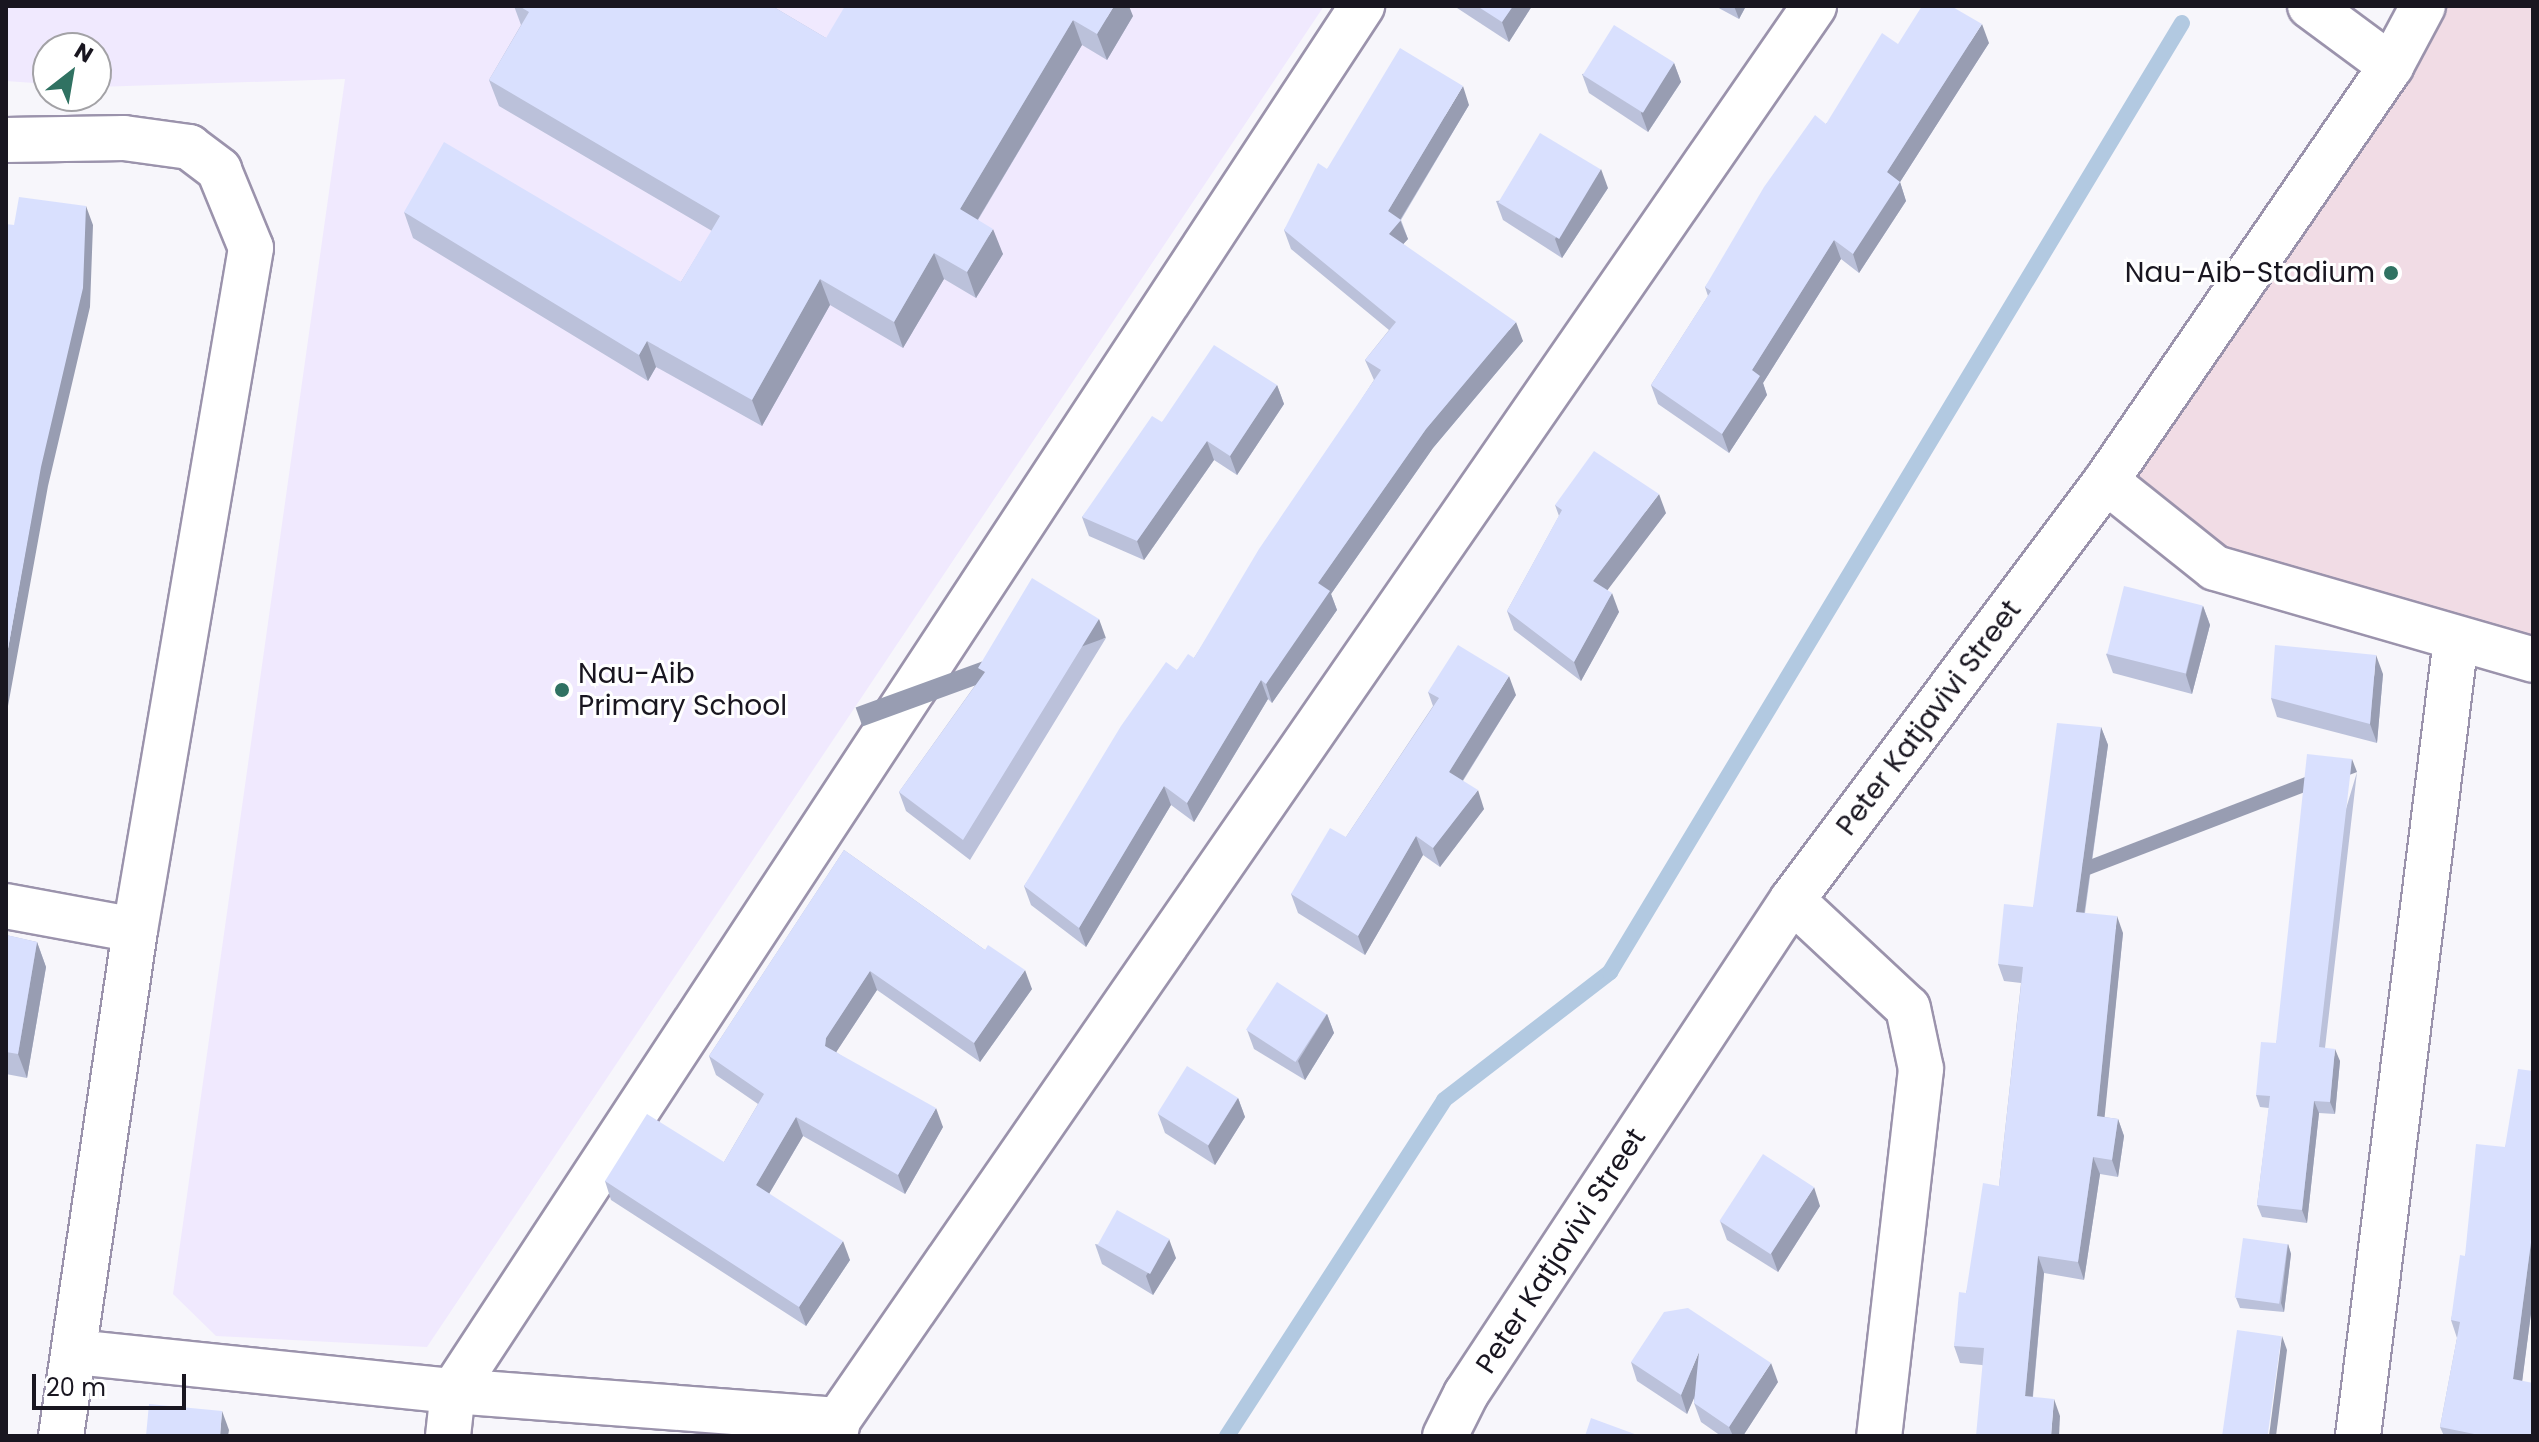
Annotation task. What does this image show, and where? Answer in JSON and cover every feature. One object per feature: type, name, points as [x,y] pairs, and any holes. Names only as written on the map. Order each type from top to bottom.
[{"type":"street","points":[[448,1436],[453,1391],[1362,6]]},
{"type":"street","points":[[74,1352],[836,1428],[1814,6]]},
{"type":"street","points":[[2310,6],[2391,66]]},
{"type":"street","name":"Peter Katjavivi Street","points":[[1445,1436],[1466,1394],[1792,900],[2106,481],[2391,66],[2423,6]]},
{"type":"street","points":[[6,140],[124,138],[189,147],[219,170],[251,248],[135,930],[61,1436]]},
{"type":"street","points":[[2106,481],[2215,568],[2533,660]]},
{"type":"street","points":[[2358,1436],[2456,639]]},
{"type":"street","points":[[1792,900],[1908,1008],[1921,1069],[1879,1436]]},
{"type":"street","points":[[6,906],[135,930]]},
{"type":"shaded area","name":"Nau-Aib Primary School","points":[[6,6],[1324,6],[427,1347],[216,1336],[173,1294],[345,79],[112,86],[112,32],[32,32],[32,83],[6,81]]},
{"type":"shaded area","name":"Nau-Aib-Stadium","points":[[2423,6],[2533,6],[2533,660],[2215,568],[2106,481]]},
{"type":"building","points":[[519,6],[772,6],[826,38],[845,6],[1114,6],[1097,34],[1073,20],[960,209],[993,229],[967,272],[934,253],[894,322],[820,279],[752,400],[647,341],[639,355],[404,212],[444,142],[681,282],[720,216],[489,80],[529,12]]},
{"type":"building","points":[[1477,6],[1513,6],[1502,22]]},
{"type":"building","points":[[1922,6],[1951,6],[1982,24],[1887,172],[1900,182],[1853,254],[1834,240],[1752,370],[1760,376],[1722,434],[1651,385],[1711,291],[1705,287],[1764,187],[1815,115],[1826,124],[1882,33],[1898,44]]},
{"type":"building","points":[[1614,25],[1674,63],[1643,113],[1583,75]]},
{"type":"building","points":[[1400,48],[1463,86],[1388,211],[1401,220],[1389,234],[1516,322],[1426,429],[1318,583],[1330,591],[1266,684],[1261,680],[1187,803],[1164,786],[1079,928],[1024,886],[1121,726],[1166,662],[1177,670],[1188,654],[1194,658],[1259,549],[1381,370],[1365,360],[1396,322],[1284,230],[1318,163],[1327,169]]},
{"type":"building","points":[[1540,133],[1601,170],[1559,239],[1498,202]]},
{"type":"building","points":[[19,197],[86,206],[83,288],[41,467],[6,660],[6,224],[14,225]]},
{"type":"building","points":[[1214,345],[1277,385],[1230,456],[1207,441],[1137,541],[1082,517],[1152,416],[1162,422]]},
{"type":"building","points":[[1594,451],[1659,494],[1593,581],[1612,593],[1574,662],[1507,611],[1562,510],[1555,505]]},
{"type":"building","points":[[1032,578],[1099,619],[963,840],[899,792],[985,672],[978,668]]},
{"type":"building","points":[[2124,586],[2203,606],[2186,674],[2107,654]]},
{"type":"building","points":[[1458,645],[1509,676],[1449,772],[1478,790],[1433,848],[1416,836],[1358,936],[1291,894],[1330,828],[1346,837],[1439,698],[1428,692]]},
{"type":"building","points":[[2275,645],[2376,655],[2370,724],[2271,698]]},
{"type":"building","points":[[2057,723],[2101,727],[2076,912],[2117,916],[2097,1116],[2118,1119],[2112,1160],[2093,1157],[2078,1262],[2038,1256],[2025,1396],[2054,1399],[2051,1436],[1976,1436],[1984,1348],[1954,1346],[1959,1292],[1966,1293],[1983,1183],[1999,1186],[2023,967],[1998,964],[2004,904],[2033,907]]},
{"type":"building","points":[[2307,754],[2352,759],[2319,1047],[2335,1049],[2330,1102],[2314,1101],[2302,1210],[2257,1205],[2270,1096],[2256,1095],[2261,1042],[2276,1043]]},
{"type":"building","points":[[844,850],[985,950],[988,945],[1025,970],[974,1043],[870,971],[826,1038],[825,1046],[936,1108],[898,1175],[796,1117],[756,1185],[843,1241],[799,1307],[605,1181],[647,1114],[724,1162],[764,1094],[709,1056]]},
{"type":"building","points":[[6,935],[37,942],[18,1054],[6,1052]]},
{"type":"building","points":[[1277,982],[1326,1014],[1295,1062],[1246,1030]]},
{"type":"building","points":[[1187,1066],[1238,1098],[1208,1145],[1157,1113]]},
{"type":"building","points":[[2518,1069],[2533,1071],[2533,1227],[2513,1379],[2533,1383],[2533,1436],[2484,1436],[2440,1427],[2460,1322],[2451,1320],[2460,1255],[2465,1256],[2476,1144],[2505,1147]]},
{"type":"building","points":[[1763,1154],[1814,1187],[1771,1254],[1719,1221]]},
{"type":"building","points":[[1117,1210],[1169,1239],[1150,1274],[1098,1245]]},
{"type":"building","points":[[2243,1238],[2288,1244],[2279,1304],[2235,1297]]},
{"type":"building","points":[[1688,1308],[1771,1363],[1729,1427],[1694,1403],[1699,1352],[1681,1395],[1631,1362],[1664,1312]]},
{"type":"building","points":[[2237,1330],[2282,1336],[2268,1436],[2222,1436]]},
{"type":"building","points":[[149,1404],[222,1411],[220,1436],[146,1436]]},
{"type":"building","points":[[1591,1418],[1640,1436],[1585,1436]]},
{"type":"waterway","points":[[1227,1436],[1444,1100],[1610,972],[2182,23]]},
{"type":"place","name":"Nau-Aib-Stadium","points":[[2391,273]]},
{"type":"place","name":"Nau-Aib Primary School","points":[[562,690]]}]
